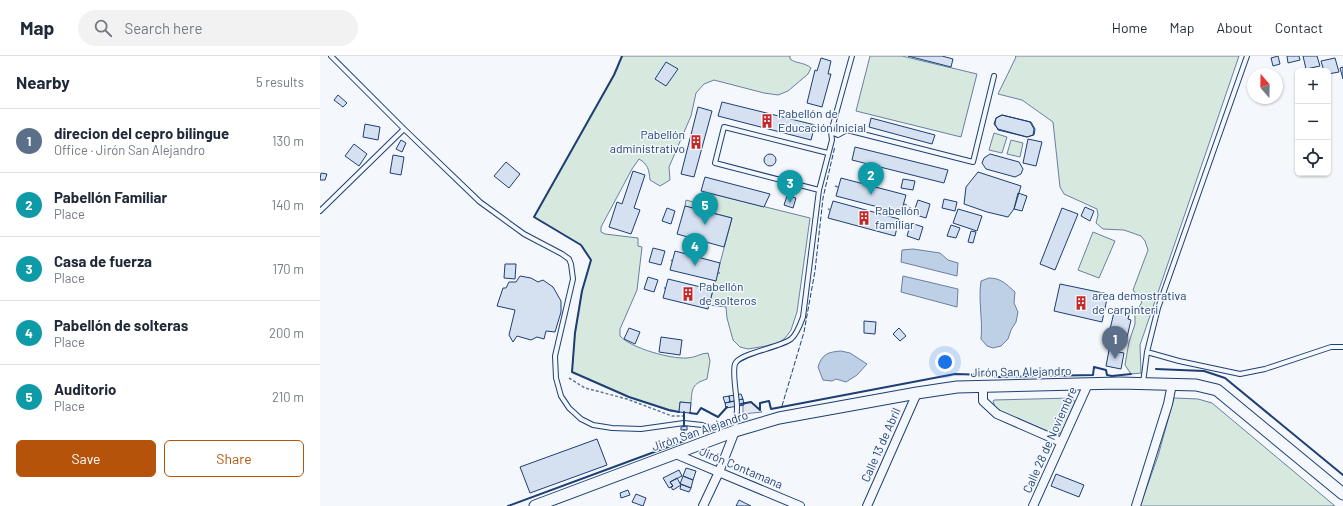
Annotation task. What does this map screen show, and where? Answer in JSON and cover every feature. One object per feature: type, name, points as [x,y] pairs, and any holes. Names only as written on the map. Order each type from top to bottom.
[{"type":"street","name":"Jirón San Alejandro","points":[[535,506],[731,432],[779,418],[957,387],[1088,384],[1196,385],[1217,390],[1343,494]]},
{"type":"street","name":"Calle 28 de Noviembre","points":[[1033,506],[1088,384]]},
{"type":"street","points":[[1136,506],[1153,455],[1168,404],[1172,384]]},
{"type":"street","points":[[983,387],[983,401],[997,414],[1061,442]]},
{"type":"street","name":"Calle 13 de Abril","points":[[867,506],[917,393]]},
{"type":"street","points":[[703,506],[719,472],[731,432]]},
{"type":"street","name":"Jirón Contamana","points":[[673,453],[800,506]]},
{"type":"lane","points":[[331,56],[480,202],[524,234],[569,259],[573,279],[555,356],[556,378],[562,396],[569,408],[581,419],[594,425],[612,428],[641,429],[684,424],[702,425],[731,432],[737,406],[734,371],[735,363],[742,356],[770,348],[791,339],[797,332],[802,318],[819,190],[832,140],[831,132],[852,56]]},
{"type":"lane","points":[[1143,384],[1147,352],[1158,308],[1247,56]]},
{"type":"lane","points":[[831,132],[838,135],[847,130],[973,162],[994,76]]},
{"type":"lane","points":[[819,190],[715,163],[724,127],[828,153]]},
{"type":"lane","points":[[320,211],[404,129]]},
{"type":"lane","points":[[1147,352],[1179,361],[1240,374],[1265,369],[1331,347],[1343,347]]},
{"type":"path","points":[[904,204],[908,206]]},
{"type":"path","points":[[897,227],[902,228]]},
{"type":"path","points":[[570,378],[585,388],[627,399],[672,416],[684,416]]},
{"type":"shaded area","points":[[622,56],[790,56],[790,59],[793,61],[811,68],[808,74],[788,91],[778,95],[764,93],[714,80],[704,84],[696,93],[691,116],[669,167],[670,180],[660,186],[650,180],[648,168],[639,159],[632,169],[601,227],[601,232],[605,234],[638,238],[638,246],[642,247],[637,290],[620,329],[620,336],[633,345],[651,352],[671,357],[690,358],[708,353],[710,361],[707,379],[698,383],[694,387],[691,403],[680,402],[679,412],[670,411],[629,397],[572,372],[575,333],[582,290],[591,260],[581,245],[534,217],[617,69]]},
{"type":"shaded area","points":[[870,56],[902,56],[977,74],[961,137],[856,111]]},
{"type":"shaded area","points":[[1015,56],[1239,56],[1140,345],[1141,373],[1131,374],[1125,365],[1129,342],[1135,324],[1135,314],[1142,302],[1133,290],[1148,250],[1145,241],[1141,236],[1124,230],[1103,229],[1096,223],[1098,215],[1097,209],[1064,194],[1060,187],[1053,122],[1022,100],[998,94],[1016,57]]},
{"type":"shaded area","points":[[994,133],[1007,137],[1002,153],[989,150]]},
{"type":"shaded area","points":[[1011,140],[1023,143],[1020,157],[1007,154]]},
{"type":"shaded area","points":[[705,192],[810,218],[797,312],[791,330],[778,344],[748,349],[740,347],[733,340],[727,318],[726,307],[709,305],[732,218],[685,206],[686,200],[701,204]]},
{"type":"shaded area","points":[[1093,232],[1115,241],[1099,278],[1078,270]]},
{"type":"shaded area","points":[[1072,398],[1075,402],[1062,432],[1057,435],[1002,412],[995,407],[993,401],[994,400]]},
{"type":"shaded area","points":[[1174,398],[1198,399],[1212,403],[1335,506],[1140,506],[1158,456]]},
{"type":"shaded area","points":[[751,402],[762,412],[743,414],[743,403]]},
{"type":"water","points":[[913,249],[940,253],[948,260],[958,263],[957,276],[901,262],[902,250]]},
{"type":"water","points":[[903,276],[958,289],[957,307],[901,292]]},
{"type":"water","points":[[989,278],[1000,280],[1015,292],[1014,303],[1018,312],[1016,322],[1008,339],[1001,346],[993,348],[987,346],[981,339],[981,281]]},
{"type":"water","points":[[841,351],[850,353],[867,364],[857,375],[846,382],[836,379],[832,381],[823,380],[818,367],[821,359],[826,354]]},
{"type":"building","points":[[908,56],[942,56],[953,59],[951,67]]},
{"type":"building","points":[[1278,56],[1280,64],[1273,66],[1271,58]]},
{"type":"building","points":[[1287,56],[1299,56],[1300,60],[1288,63]]},
{"type":"building","points":[[1303,56],[1317,56],[1320,66],[1306,68]]},
{"type":"building","points":[[821,58],[831,61],[828,74],[831,74],[822,107],[807,103],[815,70],[817,71]]},
{"type":"building","points":[[1335,58],[1339,72],[1331,73],[1331,68],[1323,68],[1321,61]]},
{"type":"building","points":[[666,62],[678,69],[666,86],[655,79]]},
{"type":"building","points":[[1343,67],[1343,79],[1340,68]]},
{"type":"building","points":[[338,95],[347,103],[343,107],[334,100]]},
{"type":"building","name":"Pabellón de Educación Inicial","points":[[722,102],[815,125],[811,140],[718,116]]},
{"type":"building","name":"Pabellón administrativo","points":[[698,107],[712,111],[694,177],[681,174]]},
{"type":"building","points":[[1002,115],[1030,122],[1034,129],[1033,135],[1027,137],[998,129],[994,124],[996,118]]},
{"type":"building","points":[[1002,115],[1031,122],[1035,129],[1034,135],[1027,137],[998,130],[995,124],[996,118]]},
{"type":"building","points":[[871,118],[935,135],[932,144],[869,127]]},
{"type":"building","points":[[365,124],[380,127],[378,140],[363,137]]},
{"type":"building","points":[[1028,139],[1042,142],[1036,166],[1023,163]]},
{"type":"building","points":[[401,140],[406,143],[402,152],[396,149]]},
{"type":"building","points":[[354,144],[367,154],[359,166],[345,156]]},
{"type":"building","points":[[855,147],[948,170],[944,183],[852,160]]},
{"type":"building","points":[[768,154],[772,154],[776,160],[772,166],[768,166],[764,162],[764,158]]},
{"type":"building","points":[[990,154],[1019,162],[1023,169],[1021,174],[1015,177],[986,169],[982,163],[984,158]]},
{"type":"building","points":[[393,155],[404,157],[401,175],[390,173]]},
{"type":"building","points":[[506,162],[520,174],[509,188],[494,176]]},
{"type":"building","points":[[633,171],[645,175],[634,208],[640,210],[631,234],[609,227],[617,202],[622,204]]},
{"type":"building","points":[[978,172],[1021,186],[1014,209],[1008,217],[964,204],[966,187]]},
{"type":"building","points":[[321,173],[327,174],[325,180],[320,180]]},
{"type":"building","points":[[705,177],[770,194],[764,207],[701,191]]},
{"type":"building","name":"Pabellón familiar","points":[[841,178],[906,195],[901,213],[836,196]]},
{"type":"building","points":[[903,179],[915,181],[913,190],[901,188]]},
{"type":"building","points":[[1018,193],[1027,196],[1022,211],[1014,209]]},
{"type":"building","points":[[787,196],[796,198],[793,208],[784,205]]},
{"type":"building","points":[[944,199],[957,202],[955,211],[942,208]]},
{"type":"building","points":[[918,200],[930,204],[926,218],[913,214]]},
{"type":"building","name":"Pabellón familiar","points":[[833,201],[899,219],[895,236],[828,218]]},
{"type":"building","points":[[685,206],[732,218],[724,247],[677,234]]},
{"type":"building","points":[[1085,207],[1094,211],[1090,221],[1081,216]]},
{"type":"building","points":[[667,208],[675,211],[671,224],[662,221]]},
{"type":"building","points":[[1062,208],[1078,214],[1055,270],[1040,264]]},
{"type":"building","points":[[958,209],[982,216],[977,231],[953,223]]},
{"type":"building","points":[[911,223],[923,227],[919,240],[907,236]]},
{"type":"building","points":[[951,225],[960,228],[956,238],[947,236]]},
{"type":"building","points":[[971,231],[976,232],[973,243],[968,242]]},
{"type":"building","points":[[653,248],[665,251],[661,265],[649,262]]},
{"type":"building","points":[[675,251],[720,263],[716,281],[670,270]]},
{"type":"building","points":[[505,264],[516,264],[515,279],[504,278]]},
{"type":"building","points":[[520,276],[531,278],[538,282],[543,280],[553,287],[561,301],[561,312],[555,332],[546,331],[544,339],[537,337],[531,340],[517,336],[513,342],[509,335],[515,310],[497,306],[503,288],[506,288],[509,282],[516,282]]},
{"type":"building","points":[[648,277],[658,280],[654,292],[644,289]]},
{"type":"building","name":"Pabellón de solteros","points":[[668,279],[713,290],[708,309],[663,298]]},
{"type":"building","name":"area demostrativa de carpinteri","points":[[1060,284],[1108,294],[1102,322],[1054,311]]},
{"type":"building","points":[[1115,308],[1130,311],[1128,319],[1131,320],[1125,346],[1107,342]]},
{"type":"building","points":[[864,321],[876,322],[875,334],[864,333]]},
{"type":"building","points":[[629,328],[640,332],[635,344],[624,339]]},
{"type":"building","points":[[899,328],[906,336],[900,341],[893,334]]},
{"type":"building","points":[[661,337],[682,340],[680,355],[659,352]]},
{"type":"building","points":[[1109,350],[1124,353],[1121,369],[1106,366]]},
{"type":"building","points":[[741,394],[743,399],[730,402],[729,396]]},
{"type":"building","points":[[729,396],[730,402],[725,403],[723,397]]},
{"type":"building","points":[[743,399],[744,405],[726,408],[725,403]]},
{"type":"building","points":[[680,402],[691,403],[690,413],[679,412]]},
{"type":"building","points":[[687,426],[687,430],[681,430],[681,427]]},
{"type":"building","points":[[597,439],[607,465],[530,493],[520,467]]},
{"type":"building","points":[[686,468],[696,471],[693,480],[683,476]]},
{"type":"building","points":[[679,470],[682,476],[670,482],[673,486],[669,488],[663,478]]},
{"type":"building","points":[[1056,474],[1084,485],[1079,497],[1051,486]]},
{"type":"building","points":[[683,476],[693,480],[691,488],[680,484]]},
{"type":"building","points":[[677,478],[681,485],[673,490],[671,487],[673,486],[670,482]]},
{"type":"building","points":[[681,484],[691,488],[689,492],[680,489]]},
{"type":"building","points":[[628,490],[630,495],[621,498],[620,493]]},
{"type":"building","points":[[636,494],[646,498],[643,506],[632,502]]},
{"type":"building","points":[[739,500],[751,506],[736,506]]},
{"type":"fence","points":[[782,406],[804,332],[815,271],[823,198],[835,146]]},
{"type":"wall","points":[[622,56],[614,75],[534,217],[581,245],[591,260],[582,291],[575,333],[572,372],[629,397],[679,412]]},
{"type":"wall","points":[[741,404],[751,402],[760,410],[760,403],[769,401],[771,409],[955,374],[990,375],[997,377],[1093,375],[1094,367],[1106,370],[1107,375],[1112,376],[1131,374]]},
{"type":"wall","points":[[1156,369],[1204,371],[1225,378],[1343,475]]},
{"type":"wall","points":[[690,413],[697,414],[701,408],[718,417],[727,407]]},
{"type":"wall","points":[[684,412],[684,425]]},
{"type":"wall","points":[[508,506],[684,441],[684,430]]},
{"type":"place","name":"Pabellón de Educación Inicial","points":[[767,121]]},
{"type":"place","name":"Pabellón administrativo","points":[[696,142]]},
{"type":"place","name":"Pabellón Familiar","points":[[871,195]]},
{"type":"place","name":"Casa de fuerza","points":[[790,203]]},
{"type":"place","name":"Pabellón familiar","points":[[864,218]]},
{"type":"place","name":"Auditorio","points":[[705,225]]},
{"type":"place","name":"Pabellón de solteras","points":[[695,266]]},
{"type":"place","name":"Pabellón de solteros","points":[[688,294]]},
{"type":"place","name":"area demostrativa de carpinteri","points":[[1081,303]]},
{"type":"place","name":"direcion del cepro bilingue","points":[[1115,359]]}]
